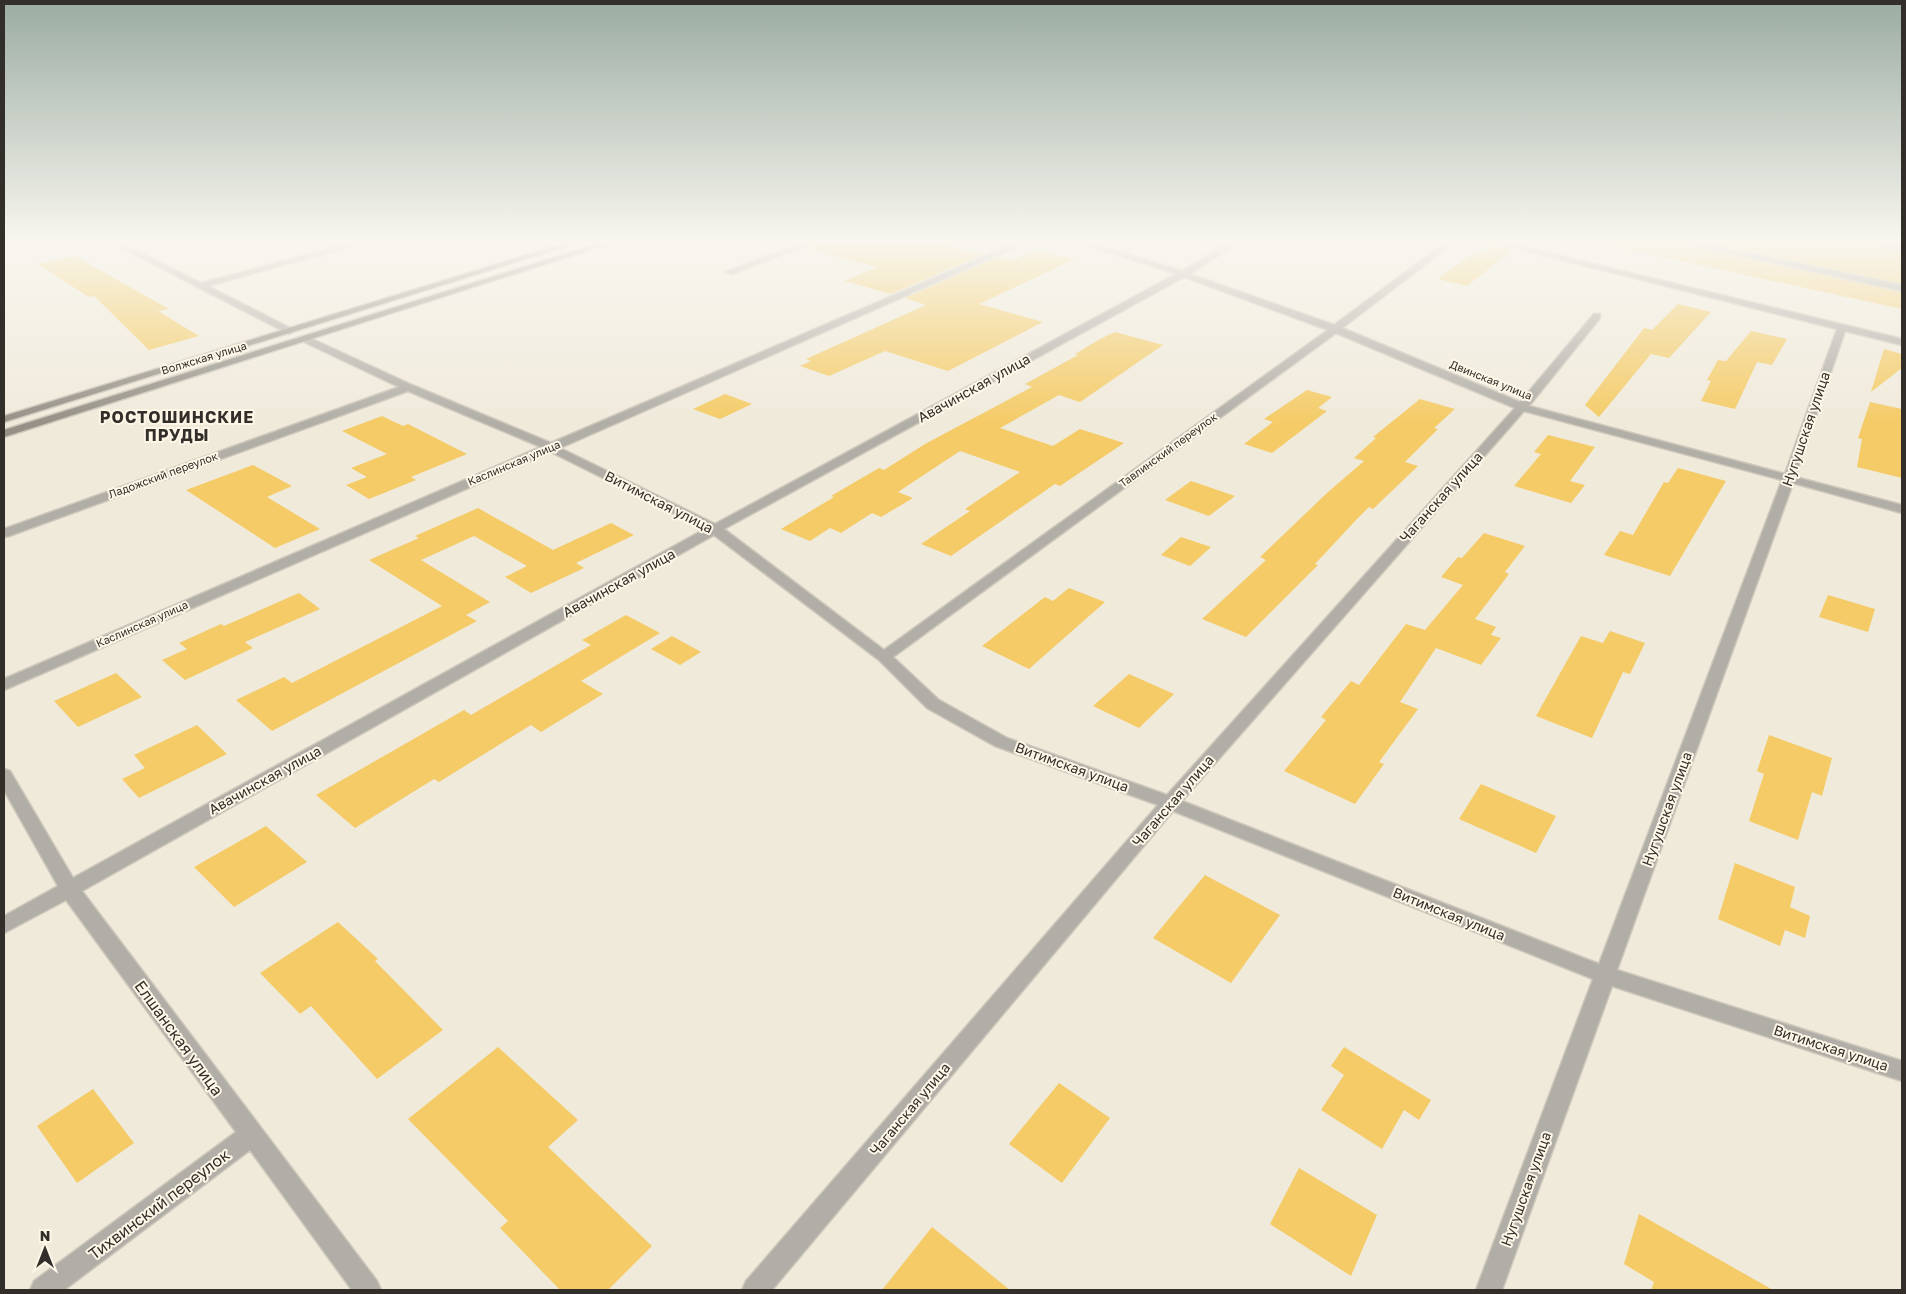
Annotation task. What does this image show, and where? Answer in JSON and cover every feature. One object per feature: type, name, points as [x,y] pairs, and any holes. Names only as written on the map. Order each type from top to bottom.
[{"type":"street","points":[[232,302],[289,331]]},
{"type":"street","name":"Волжская улица","points":[[4,419],[381,302]]},
{"type":"street","name":"Волжская улица","points":[[4,434],[421,302]]},
{"type":"street","name":"Каслинская улица","points":[[4,685],[884,302]]},
{"type":"street","name":"Авачинская улица","points":[[4,925],[70,890],[715,529],[1131,302]]},
{"type":"street","name":"Двинская улица","points":[[1261,302],[1335,329],[1522,407],[1902,509]]},
{"type":"street","name":"Тавлинский переулок","points":[[884,656],[1370,302]]},
{"type":"street","points":[[1741,302],[1902,342]]},
{"type":"street","name":"Чаганская улица","points":[[755,1290],[1170,803],[1522,407],[1597,316]]},
{"type":"street","name":"Нугушская улица","points":[[1489,1290],[1789,478],[1842,327]]},
{"type":"street","name":"Витимская улица","points":[[305,339],[408,387],[550,447],[715,529],[884,656],[933,704],[1002,742],[1170,803],[1605,975],[1902,1071]]},
{"type":"street","name":"Ладожский переулок","points":[[4,532],[408,387]]},
{"type":"street","name":"Елшанская улица","points":[[4,776],[70,890],[368,1290]]},
{"type":"street","name":"Тихвинский переулок","points":[[43,1290],[251,1135]]},
{"type":"shaded area","points":[[1871,302],[1902,302],[1902,309]]},
{"type":"building","points":[[101,302],[157,302],[169,309],[158,311],[199,336],[149,350]]},
{"type":"building","points":[[918,302],[982,302],[979,304],[1043,322],[948,371],[885,351],[829,376],[800,366],[811,361],[806,359],[926,305]]},
{"type":"building","points":[[1678,304],[1711,312],[1669,358],[1651,354],[1599,417],[1585,405],[1644,328],[1652,330]]},
{"type":"building","points":[[1751,331],[1787,339],[1772,365],[1757,362],[1735,409],[1701,401],[1711,381],[1707,380],[1718,360],[1726,361]]},
{"type":"building","points":[[1115,332],[1163,345],[1080,402],[1059,395],[1000,428],[1053,446],[1080,429],[1124,443],[1060,486],[1055,484],[951,556],[921,544],[970,511],[965,509],[1020,472],[960,451],[898,492],[913,498],[881,517],[872,513],[841,533],[830,528],[810,541],[781,529],[834,497],[831,496],[879,468],[884,470],[925,444],[1032,387],[1025,384]]},
{"type":"building","points":[[1884,349],[1902,354],[1902,368],[1871,392]]},
{"type":"building","points":[[1307,390],[1332,397],[1318,408],[1327,411],[1272,453],[1244,444],[1273,422],[1264,419]]},
{"type":"building","points":[[725,394],[752,404],[720,419],[693,409]]},
{"type":"building","points":[[1420,399],[1455,409],[1434,428],[1438,429],[1405,462],[1418,466],[1373,509],[1369,507],[1315,564],[1318,565],[1246,637],[1202,619],[1266,560],[1260,557],[1327,493],[1364,461],[1354,458],[1376,438],[1373,437]]},
{"type":"building","points":[[1870,402],[1902,409],[1902,478],[1857,467],[1862,439],[1858,438]]},
{"type":"building","points":[[382,416],[403,426],[408,424],[467,454],[411,477],[416,480],[369,499],[346,485],[367,477],[351,468],[387,454],[342,431]]},
{"type":"building","points":[[1548,435],[1595,447],[1570,481],[1585,485],[1571,503],[1514,486],[1541,454],[1534,452]]},
{"type":"building","points":[[253,465],[292,486],[267,497],[320,529],[275,548],[186,490]]},
{"type":"building","points":[[1678,468],[1726,481],[1670,576],[1604,555],[1620,531],[1633,535],[1664,482],[1668,483]]},
{"type":"building","points":[[1191,481],[1235,496],[1209,516],[1165,500]]},
{"type":"building","points":[[478,508],[553,550],[611,523],[634,535],[576,563],[584,568],[531,593],[505,577],[527,566],[474,536],[421,560],[490,602],[466,615],[477,621],[272,731],[236,700],[284,677],[292,683],[442,606],[369,560],[419,538],[415,536]]},
{"type":"building","points":[[1484,533],[1525,546],[1505,572],[1509,574],[1475,619],[1496,627],[1491,635],[1501,638],[1481,665],[1436,648],[1400,702],[1418,709],[1379,762],[1384,764],[1355,804],[1284,771],[1326,720],[1321,717],[1351,681],[1359,685],[1406,624],[1425,630],[1463,585],[1441,577],[1458,557],[1462,558]]},
{"type":"building","points":[[1181,537],[1211,547],[1190,566],[1161,555]]},
{"type":"building","points":[[1069,588],[1105,602],[1029,669],[982,646],[1045,597],[1053,601]]},
{"type":"building","points":[[299,593],[320,609],[245,642],[253,648],[185,680],[162,660],[187,649],[179,643],[221,624],[224,626]]},
{"type":"building","points":[[1828,595],[1875,609],[1868,632],[1819,617]]},
{"type":"building","points":[[626,615],[660,633],[581,681],[603,694],[541,732],[531,725],[439,782],[434,779],[355,828],[316,795],[464,710],[471,715],[591,645],[582,640]]},
{"type":"building","points":[[1610,631],[1645,643],[1630,674],[1623,672],[1592,738],[1536,716],[1581,636],[1603,643]]},
{"type":"building","points":[[672,636],[701,652],[680,665],[651,649]]},
{"type":"building","points":[[116,673],[142,697],[78,727],[54,701]]},
{"type":"building","points":[[1129,674],[1174,694],[1139,728],[1093,706]]},
{"type":"building","points":[[197,725],[227,754],[139,798],[122,779],[145,768],[134,755]]},
{"type":"building","points":[[1769,735],[1832,758],[1822,796],[1812,792],[1798,840],[1749,821],[1764,774],[1757,771]]},
{"type":"building","points":[[1481,784],[1556,816],[1536,853],[1459,819]]},
{"type":"building","points":[[266,826],[307,862],[234,907],[194,867]]},
{"type":"building","points":[[1735,863],[1795,887],[1790,907],[1810,916],[1805,938],[1785,930],[1780,946],[1718,919]]},
{"type":"building","points":[[1205,875],[1280,915],[1231,983],[1153,938]]},
{"type":"building","points":[[338,922],[378,959],[375,961],[443,1030],[377,1079],[311,1006],[300,1014],[260,973]]},
{"type":"building","points":[[498,1047],[578,1120],[548,1147],[652,1246],[608,1290],[560,1290],[500,1228],[508,1221],[408,1119]]},
{"type":"building","points":[[1344,1047],[1431,1100],[1419,1120],[1404,1110],[1382,1149],[1321,1110],[1344,1075],[1331,1066]]},
{"type":"building","points":[[1059,1083],[1110,1118],[1062,1183],[1009,1144]]},
{"type":"building","points":[[93,1089],[134,1143],[77,1183],[37,1126]]},
{"type":"building","points":[[1299,1168],[1377,1215],[1351,1276],[1270,1224]]},
{"type":"building","points":[[1639,1214],[1773,1290],[1651,1290],[1654,1282],[1624,1264]]},
{"type":"building","points":[[932,1227],[1010,1290],[882,1290]]},
{"type":"district","name":"РОСТОШИНСКИЕ ПРУДЫ","points":[[177,426]]}]
